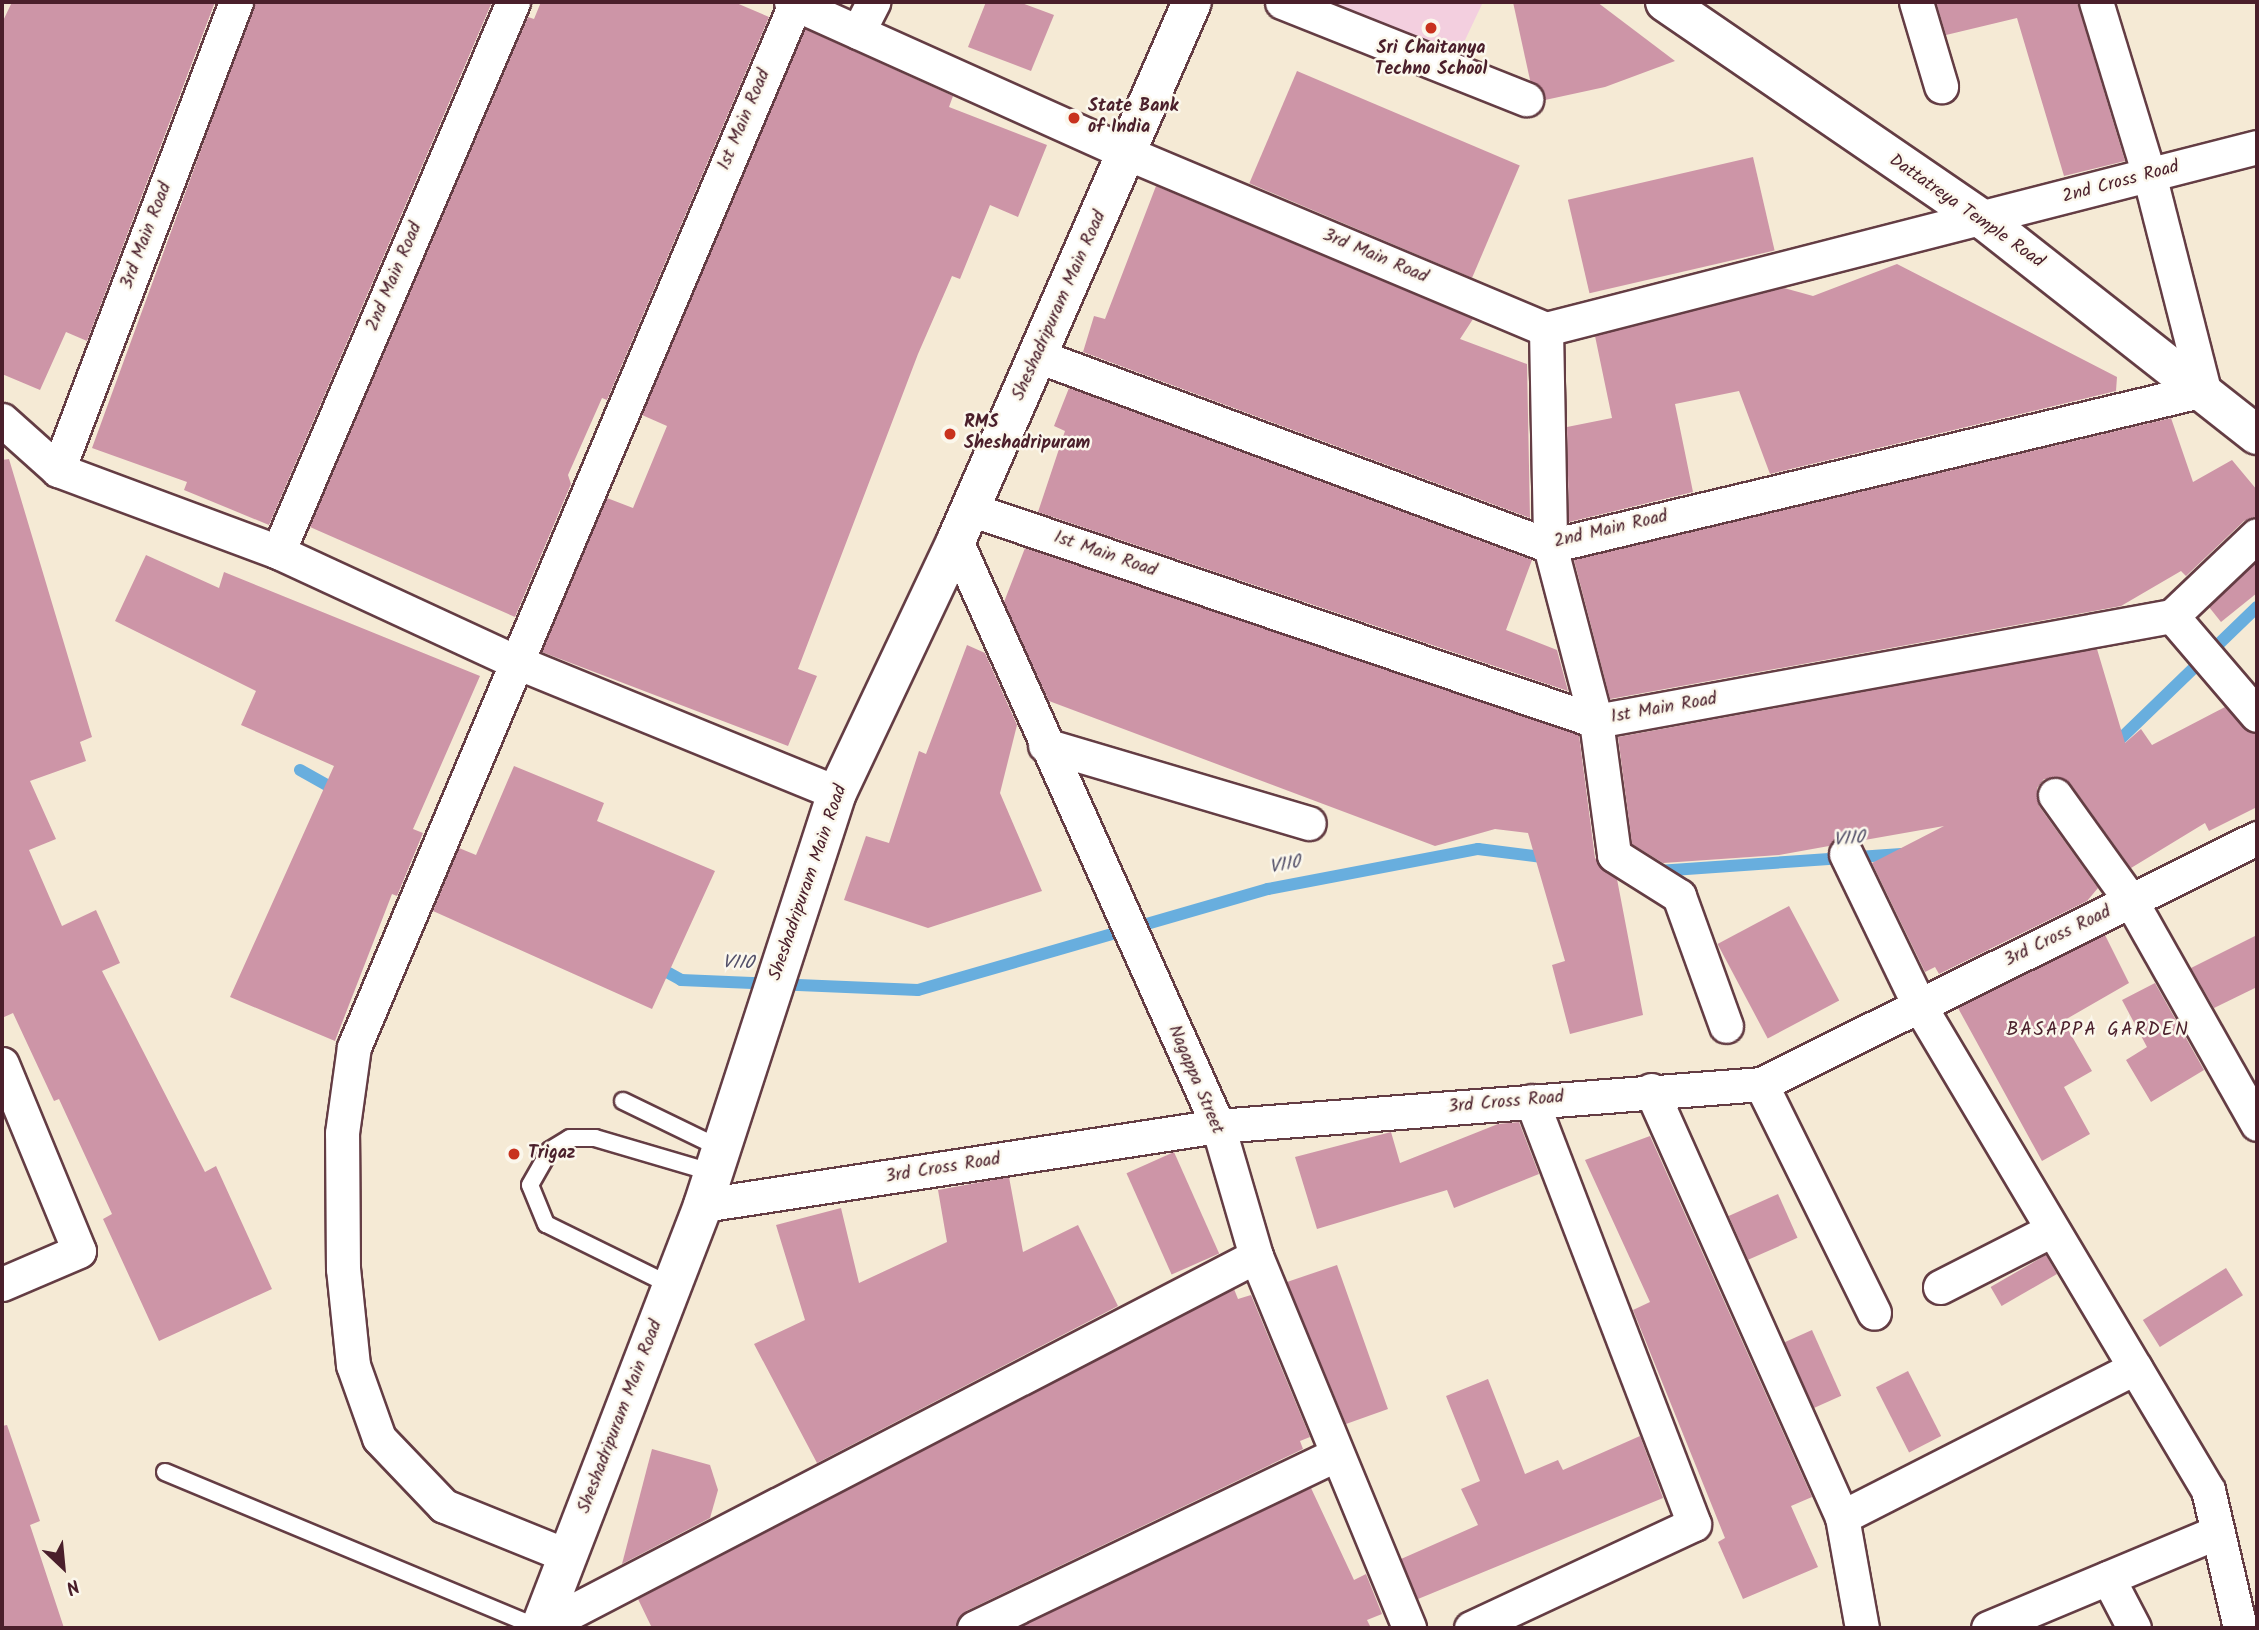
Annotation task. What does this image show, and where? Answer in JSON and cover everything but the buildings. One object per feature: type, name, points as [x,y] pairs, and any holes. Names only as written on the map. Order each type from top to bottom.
[{"type":"street","name":"3rd Main Road","points":[[58,470],[236,2]]},
{"type":"street","name":"2nd Main Road","points":[[278,552],[513,2]]},
{"type":"street","points":[[858,32],[873,2]]},
{"type":"street","name":"Sheshadripuram Main Road","points":[[540,1628],[713,1175],[837,793],[963,525],[1192,2]]},
{"type":"street","points":[[1282,2],[1526,99]]},
{"type":"street","points":[[1916,2],[1941,86]]},
{"type":"street","points":[[2095,2],[2149,175],[2203,390]]},
{"type":"street","name":"3rd Main Road","points":[[793,3],[1127,153],[1546,329]]},
{"type":"street","name":"1st Main Road","points":[[568,1556],[444,1506],[379,1438],[353,1365],[343,1269],[341,1146],[354,1047],[514,661],[793,3]]},
{"type":"street","name":"Dattatreya Temple Road","points":[[1683,9],[1984,221],[2203,390],[2257,435]]},
{"type":"street","name":"2nd Cross Road","points":[[1984,221],[2257,147]]},
{"type":"street","points":[[1726,1026],[1679,896],[1614,855],[1596,721],[1550,546],[1546,329],[1984,221]]},
{"type":"street","name":"2nd Main Road","points":[[1038,356],[1550,546],[2203,390]]},
{"type":"street","points":[[13,427],[58,470],[278,552],[514,661],[837,793]]},
{"type":"street","name":"1st Main Road","points":[[963,525],[1596,721],[2172,616]]},
{"type":"street","name":"Nagappa Street","points":[[963,525],[1045,745],[1218,1126],[1256,1256],[1335,1455],[1409,1628]]},
{"type":"street","points":[[2257,535],[2172,616],[2257,715]]},
{"type":"street","points":[[1045,745],[1310,823]]},
{"type":"street","points":[[2055,796],[2130,901],[2257,1124]]},
{"type":"street","name":"3rd Cross Road","points":[[713,1175],[1218,1126],[1651,1090],[1760,1084],[2257,838]]},
{"type":"street","points":[[1846,854],[1919,1005],[2208,1490],[2240,1628]]},
{"type":"street","points":[[2,1064],[79,1251],[2,1284]]},
{"type":"street","points":[[1760,1084],[1874,1313]]},
{"type":"street","points":[[1651,1090],[1842,1517],[1862,1628]]},
{"type":"street","points":[[1471,1628],[1694,1524],[1532,1101]]},
{"type":"street","points":[[1940,1287],[2052,1230]]},
{"type":"street","points":[[540,1628],[1256,1256]]},
{"type":"street","points":[[1842,1517],[2135,1368]]},
{"type":"street","points":[[974,1628],[1335,1455]]},
{"type":"street","points":[[1988,1628],[2217,1532]]},
{"type":"street","points":[[2108,1578],[2134,1628]]},
{"type":"lane","points":[[623,1101],[713,1175]]},
{"type":"lane","points":[[672,1286],[546,1224],[530,1185],[550,1150],[570,1138],[595,1138],[713,1175]]},
{"type":"lane","points":[[165,1472],[540,1628]]},
{"type":"shaded area","name":"Sri Chaitanya Techno School","points":[[1325,2],[1483,2],[1458,55]]},
{"type":"waterway","name":"V110","points":[[2112,747],[2257,607]]},
{"type":"waterway","name":"V110","points":[[300,770],[339,792]]},
{"type":"waterway","name":"V110","points":[[656,966],[681,980],[918,990],[1268,889],[1478,849],[1550,858]]},
{"type":"waterway","name":"V110","points":[[1658,871],[1901,854]]},
{"type":"place","name":"Sri Chaitanya Techno School","points":[[1431,28]]},
{"type":"place","name":"State Bank of India","points":[[1074,118]]},
{"type":"place","name":"RMS Sheshadripuram","points":[[950,434]]},
{"type":"place","name":"Trigaz","points":[[514,1154]]},
{"type":"district","name":"BASAPPA GARDEN","points":[[2098,1031]]}]
